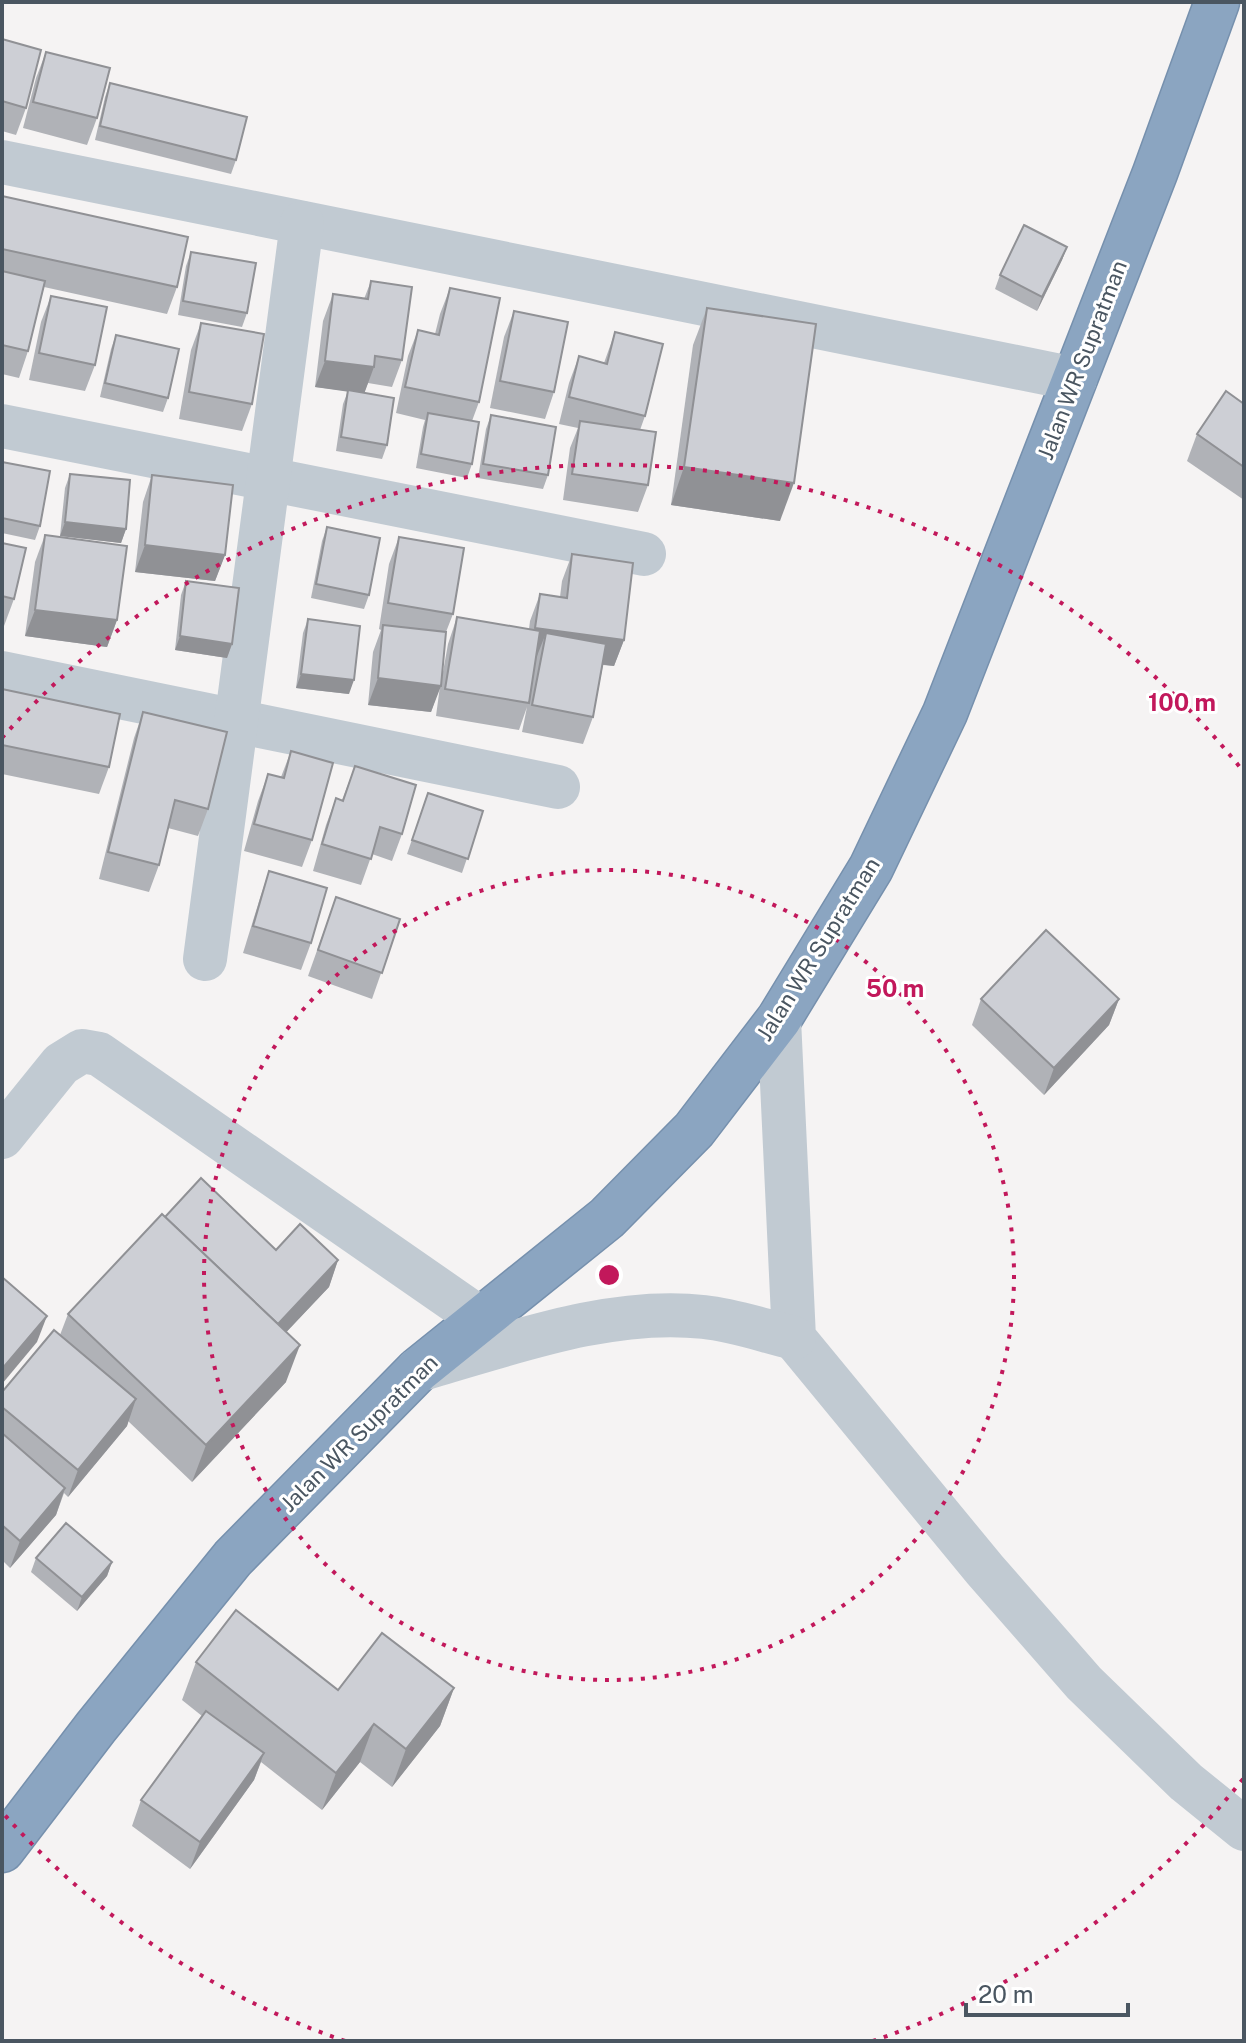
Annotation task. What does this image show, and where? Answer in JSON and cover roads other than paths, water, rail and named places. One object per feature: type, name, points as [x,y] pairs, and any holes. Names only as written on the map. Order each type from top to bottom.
[{"type":"highway","name":"Jalan WR Supratman","points":[[2,1850],[96,1727],[233,1558],[418,1370],[618,1207],[694,1130],[779,1019],[871,868],[945,713],[1217,2]]},
{"type":"street","points":[[2,162],[1075,379]]},
{"type":"street","points":[[205,959],[302,223]]},
{"type":"street","points":[[2,426],[644,554]]},
{"type":"street","points":[[2,673],[558,787]]},
{"type":"street","points":[[779,1019],[794,1338],[985,1570],[1084,1683],[1186,1782],[1244,1829]]},
{"type":"street","points":[[2,1137],[61,1064],[82,1051],[99,1054],[481,1319]]},
{"type":"street","points":[[418,1370],[577,1325],[652,1316],[705,1317],[794,1338]]}]
